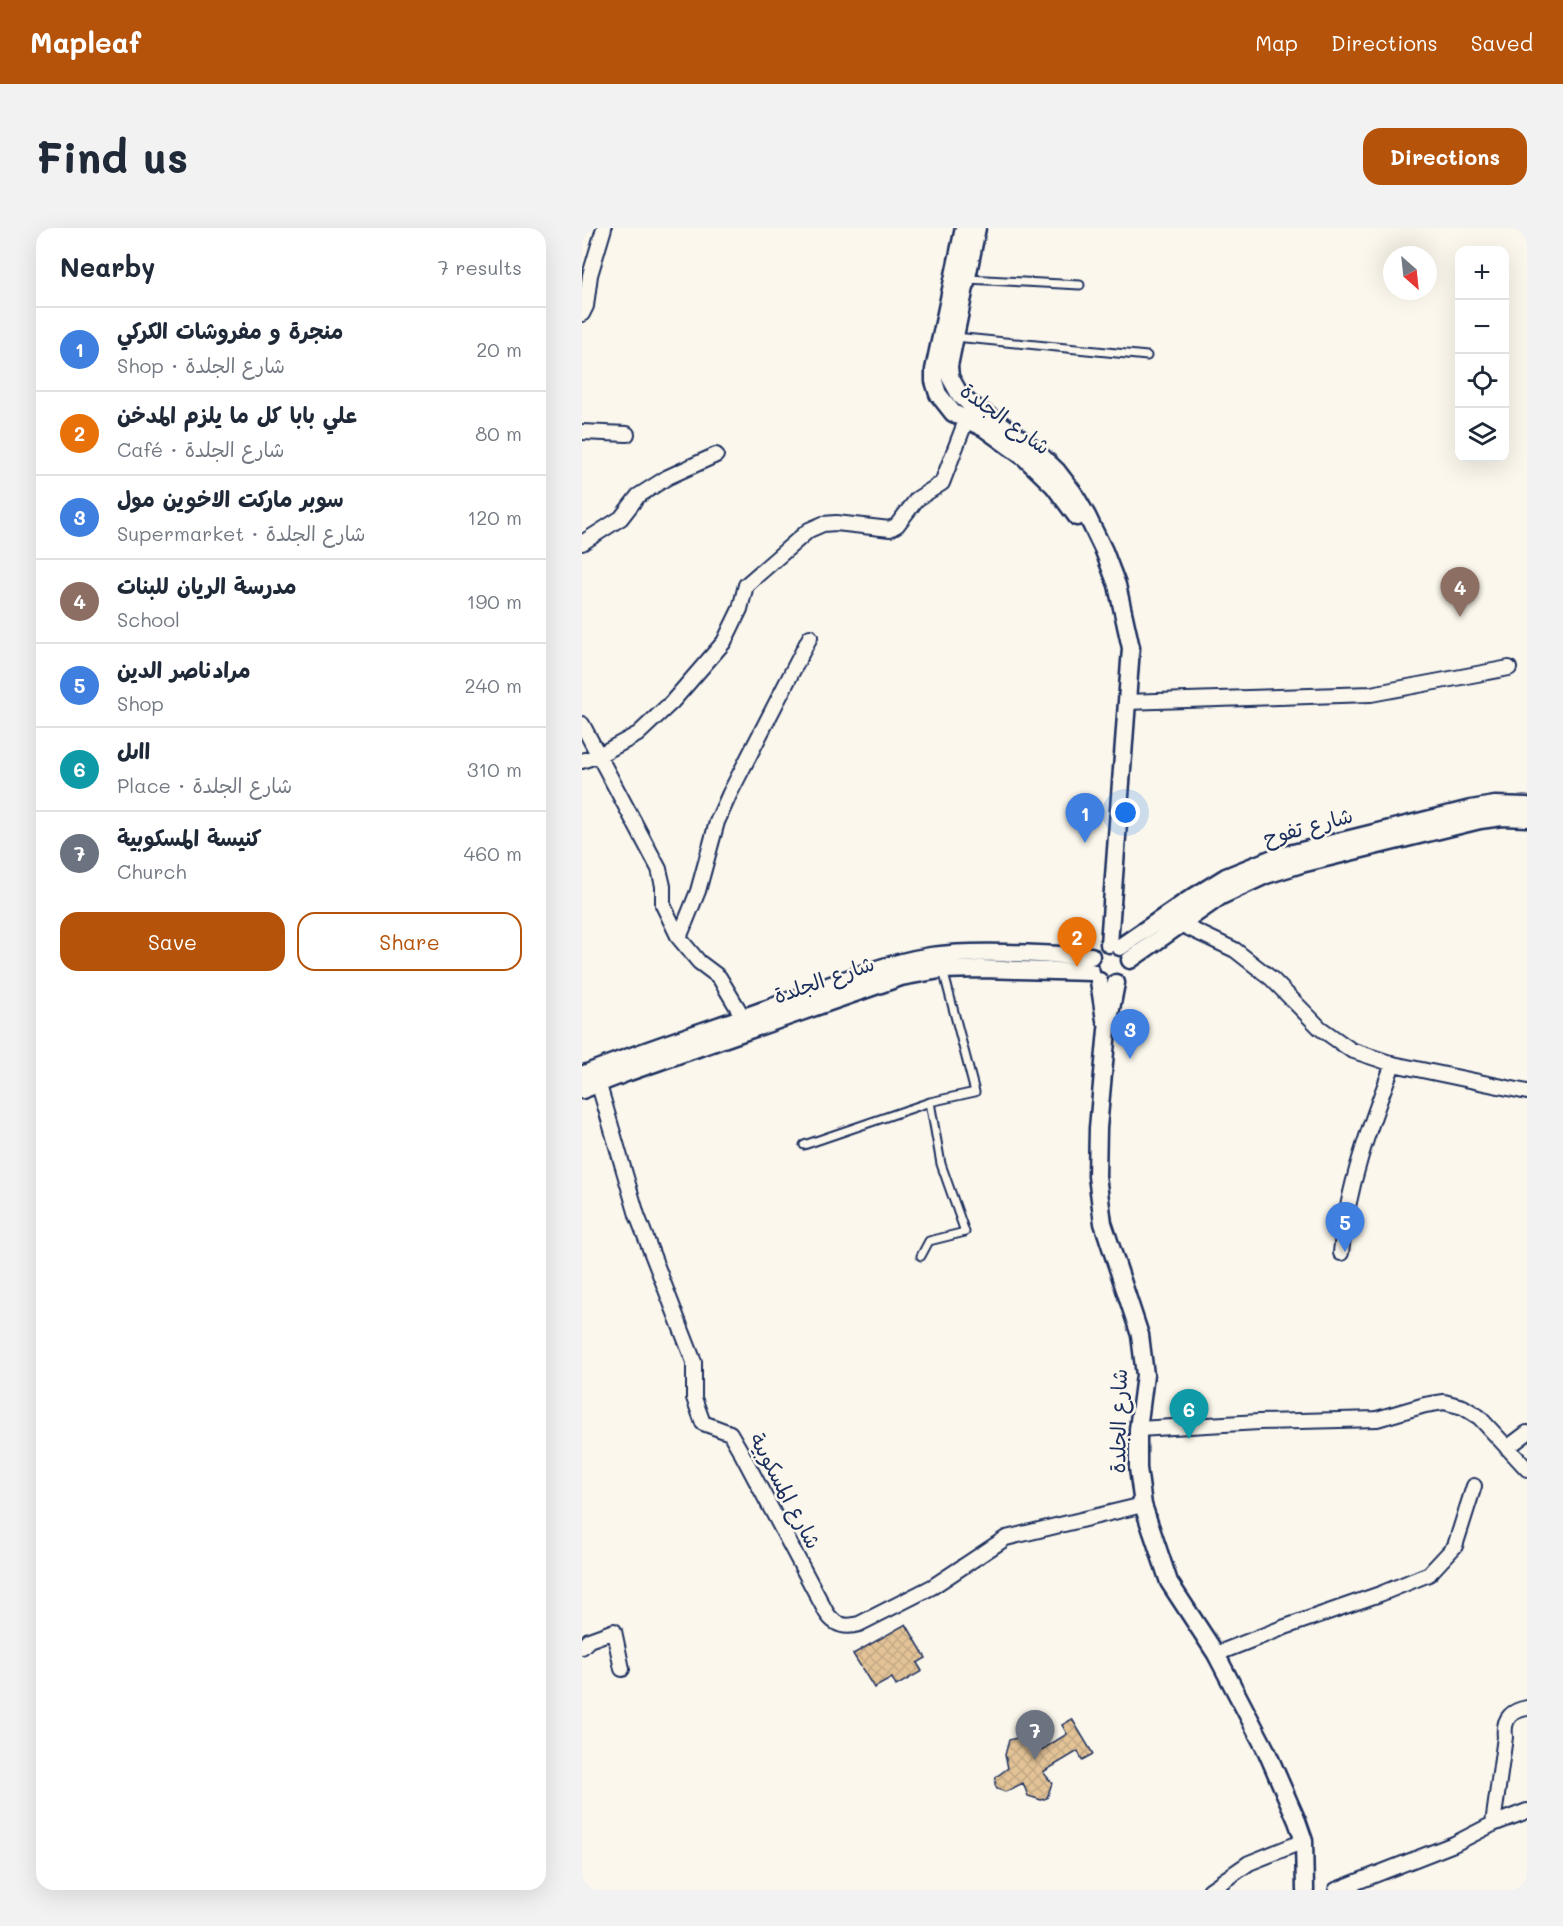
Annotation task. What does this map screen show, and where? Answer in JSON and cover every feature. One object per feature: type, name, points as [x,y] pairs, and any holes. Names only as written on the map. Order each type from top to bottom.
[{"type":"street","points":[[582,314],[586,306],[590,276],[604,228]]},
{"type":"street","name":"شارع الجلدة","points":[[964,228],[934,370],[934,381],[938,394],[952,413],[969,413]]},
{"type":"street","name":"شارع الجلدة","points":[[977,228],[949,366],[950,377],[969,413],[984,428],[1024,457],[1054,486],[1079,520],[1096,555],[1114,611],[1126,702],[1120,950]]},
{"type":"street","points":[[582,761],[638,734],[672,702],[724,642],[740,609],[746,585],[809,530],[823,524],[890,529],[897,525],[917,499],[942,483],[969,413]]},
{"type":"street","points":[[582,432],[627,434]]},
{"type":"street","points":[[582,543],[621,518],[638,496],[668,477],[716,455]]},
{"type":"street","points":[[679,938],[698,891],[717,822],[810,637]]},
{"type":"street","points":[[1126,702],[1371,694],[1509,668]]},
{"type":"street","points":[[582,724],[659,869],[663,886],[663,905],[679,938],[699,962],[719,977],[748,1023]]},
{"type":"street","name":"شارع تفوح","points":[[1175,918],[1226,877],[1273,858],[1471,809],[1495,805],[1527,806]]},
{"type":"street","points":[[1107,1030],[1094,970],[1098,947],[1120,950],[1175,918],[1245,884],[1292,867],[1480,820],[1502,817],[1527,818]]},
{"type":"street","points":[[1175,918],[1235,950],[1272,979],[1320,1028],[1352,1050],[1393,1064],[1527,1092]]},
{"type":"street","points":[[1094,970],[1105,984],[1116,983],[1127,975],[1120,950]]},
{"type":"street","name":"شارع الجلدة","points":[[748,1023],[879,968],[932,956],[957,954],[1094,970]]},
{"type":"street","name":"شارع الجلدة","points":[[582,1090],[592,1077],[685,1036],[748,1023],[902,977],[943,970],[1094,970]]},
{"type":"street","points":[[1107,1030],[1116,983]]},
{"type":"street","name":"شارع الجلدة","points":[[1107,1030],[1098,1128],[1097,1176],[1103,1223],[1140,1335],[1145,1375],[1138,1429],[1138,1468],[1143,1505],[1169,1582],[1216,1654],[1267,1752],[1304,1841],[1305,1890]]},
{"type":"street","points":[[1341,1253],[1344,1227],[1366,1136],[1393,1064]]},
{"type":"street","name":"شارع المسكوبية","points":[[592,1077],[637,1215],[694,1362],[694,1398],[703,1423],[730,1433],[826,1612],[835,1622],[847,1626],[860,1624],[932,1587],[1006,1538],[1143,1505]]},
{"type":"street","points":[[1138,1429],[1259,1422],[1377,1419],[1444,1402],[1472,1411],[1527,1469]]},
{"type":"street","points":[[1507,1448],[1527,1433]]},
{"type":"street","points":[[1216,1654],[1429,1574],[1455,1546],[1474,1486]]},
{"type":"street","points":[[582,1647],[589,1640],[615,1631],[622,1669]]},
{"type":"street","points":[[1493,1824],[1505,1725],[1515,1711],[1527,1708]]},
{"type":"street","points":[[1336,1890],[1454,1844],[1493,1824],[1527,1811]]},
{"type":"street","points":[[1210,1890],[1249,1863],[1304,1841]]},
{"type":"lane","points":[[967,279],[1080,285]]},
{"type":"lane","points":[[955,337],[1147,356]]},
{"type":"lane","points":[[804,1145],[930,1102],[975,1092],[943,970]]},
{"type":"lane","points":[[921,1256],[929,1241],[964,1232],[940,1164],[930,1102]]},
{"type":"building","points":[[906,1624],[926,1658],[917,1663],[922,1671],[896,1686],[892,1678],[874,1688],[853,1654]]},
{"type":"building","points":[[1072,1719],[1093,1754],[1082,1760],[1078,1751],[1043,1772],[1052,1783],[1047,1798],[1041,1800],[1028,1796],[1023,1783],[1005,1792],[997,1789],[996,1777],[1008,1768],[1005,1755],[1009,1740],[1016,1738],[1028,1742],[1038,1752],[1067,1734],[1062,1725]]},
{"type":"place","name":"مدرسة الريان للبنات","points":[[1460,617]]},
{"type":"place","name":"منجرة و مفروشات الكركي","points":[[1085,843]]},
{"type":"place","name":"علي بابا كل ما يلزم المدخن","points":[[1077,967]]},
{"type":"place","name":"سوبر ماركت الاخوين مول","points":[[1130,1059]]},
{"type":"place","name":"مرادناصر الدين","points":[[1345,1252]]},
{"type":"place","name":"ااىل","points":[[1189,1439]]},
{"type":"place","name":"كنيسة المسكوبية","points":[[1035,1760]]}]
